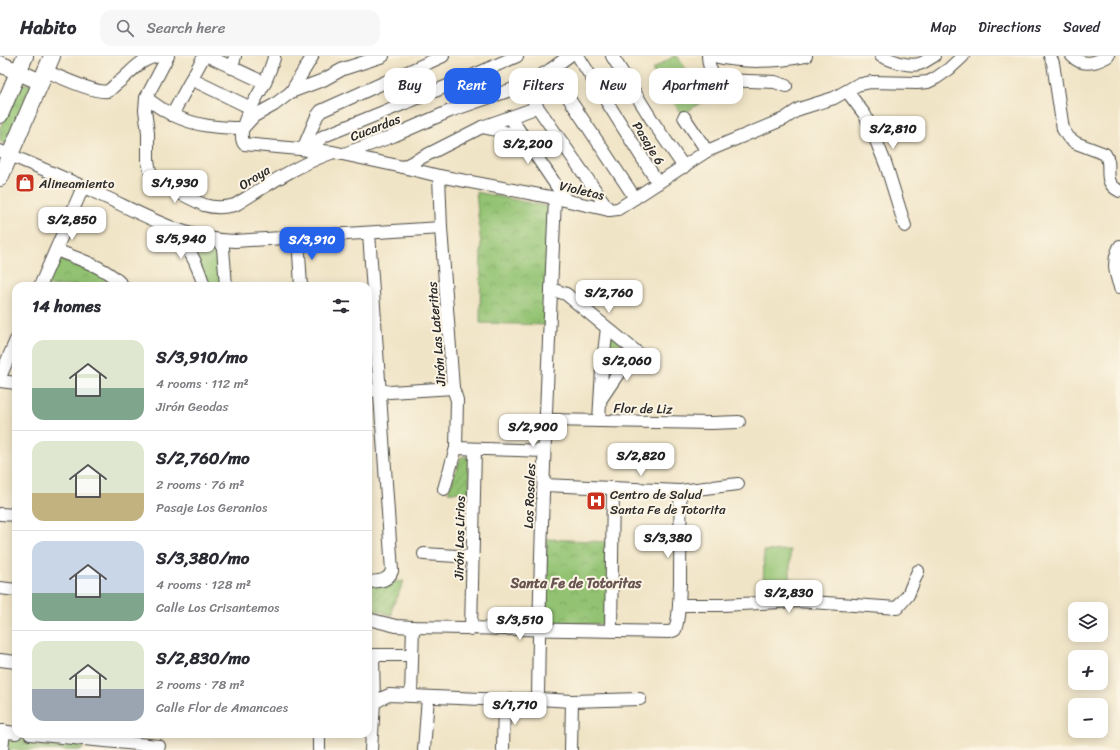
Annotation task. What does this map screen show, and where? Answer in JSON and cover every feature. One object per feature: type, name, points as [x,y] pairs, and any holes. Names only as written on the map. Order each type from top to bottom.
[{"type":"main road","points":[[0,115],[25,56]]},
{"type":"main road","points":[[0,64],[18,72],[47,65]]},
{"type":"main road","points":[[0,178],[5,153],[47,65]]},
{"type":"street","points":[[172,115],[204,56]]},
{"type":"street","points":[[208,56],[265,83]]},
{"type":"street","points":[[232,68],[235,56]]},
{"type":"street","points":[[243,128],[251,108],[265,83],[274,56]]},
{"type":"street","points":[[343,69],[348,56]]},
{"type":"street","points":[[146,98],[172,115],[198,124],[214,128],[243,128],[254,116],[291,92],[323,80],[343,69],[383,56]]},
{"type":"street","points":[[305,149],[317,116],[321,111],[443,56]]},
{"type":"street","points":[[305,149],[324,136],[472,76],[517,56]]},
{"type":"street","name":"Cucardas","points":[[553,68],[569,56]]},
{"type":"street","name":"Pasaje 6","points":[[578,56],[658,183]]},
{"type":"street","points":[[612,56],[655,125],[684,167]]},
{"type":"street","points":[[708,56],[711,72],[714,76],[721,80],[775,82],[786,86]]},
{"type":"street","points":[[714,56],[736,61],[792,59],[806,56]]},
{"type":"street","points":[[881,56],[895,62],[921,64],[934,56]]},
{"type":"street","name":"Violetas","points":[[243,128],[243,143],[338,153],[439,176],[609,210],[618,209],[708,151],[730,140],[784,119],[799,109],[834,98],[857,85],[871,82],[928,82],[949,70],[963,56]]},
{"type":"street","points":[[1050,56],[1063,129],[1068,137],[1076,143],[1105,154],[1108,160],[1109,181],[1114,188],[1120,191]]},
{"type":"street","points":[[1072,56],[1078,61],[1092,63],[1108,56]]},
{"type":"street","points":[[47,65],[72,82],[98,90],[108,91],[145,59],[163,57]]},
{"type":"street","name":"Oroya","points":[[163,57],[146,98],[145,110],[148,133],[148,161],[150,171],[159,183],[204,205],[211,207],[235,206],[290,171],[310,161],[338,153]]},
{"type":"street","points":[[291,92],[312,57]]},
{"type":"street","points":[[192,79],[251,108]]},
{"type":"street","name":"Cucardas","points":[[338,153],[393,136],[450,111],[509,91]]},
{"type":"street","points":[[847,91],[865,115],[873,133],[888,170],[905,226]]},
{"type":"street","points":[[535,104],[609,210]]},
{"type":"street","points":[[573,104],[635,198]]},
{"type":"street","points":[[403,167],[482,127],[530,110]]},
{"type":"street","points":[[510,117],[524,136],[560,199]]},
{"type":"street","points":[[684,117],[708,151]]},
{"type":"street","points":[[482,127],[524,136]]},
{"type":"street","points":[[5,153],[169,227],[202,237],[218,240],[298,237],[442,228]]},
{"type":"street","name":"Jirón Las Lateritas","points":[[439,176],[453,388],[457,400],[456,448],[444,489]]},
{"type":"street","points":[[42,282],[83,187]]},
{"type":"street","name":"Los Rosales","points":[[538,699],[544,451],[551,289],[560,199]]},
{"type":"street","points":[[169,227],[183,240],[191,252],[197,264],[203,282]]},
{"type":"street","points":[[369,233],[371,282]]},
{"type":"street","points":[[298,237],[301,282]]},
{"type":"street","points":[[218,240],[223,248],[226,282]]},
{"type":"street","points":[[1120,246],[1116,254],[1114,266],[1120,287]]},
{"type":"street","points":[[56,250],[116,277],[120,282]]},
{"type":"street","points":[[551,289],[566,294],[651,364]]},
{"type":"street","points":[[372,328],[374,391],[392,572],[390,577],[384,581],[372,582]]},
{"type":"street","points":[[599,422],[602,369],[607,328]]},
{"type":"street","points":[[0,377],[12,349]]},
{"type":"street","points":[[601,400],[634,350]]},
{"type":"street","points":[[0,381],[12,382]]},
{"type":"street","points":[[374,391],[390,392],[453,388]]},
{"type":"street","name":"Flor de Liz","points":[[546,420],[599,422],[739,422]]},
{"type":"street","points":[[456,448],[544,451]]},
{"type":"street","name":"Jirón Los Lirios","points":[[471,628],[475,449]]},
{"type":"street","points":[[544,485],[680,491],[738,484]]},
{"type":"street","points":[[611,630],[613,489]]},
{"type":"street","points":[[372,620],[396,626],[413,627],[669,632],[675,630],[678,623],[679,605],[681,535],[680,491]]},
{"type":"street","points":[[0,514],[12,515]]},
{"type":"street","points":[[424,554],[473,557]]},
{"type":"street","points":[[679,605],[797,602],[897,608],[908,595],[918,571]]},
{"type":"street","points":[[0,588],[12,590]]},
{"type":"street","points":[[411,696],[413,627]]},
{"type":"street","points":[[372,655],[411,655]]},
{"type":"street","points":[[0,660],[12,662]]},
{"type":"street","points":[[372,703],[389,695],[504,700],[538,699],[572,701],[640,699]]},
{"type":"street","points":[[424,750],[428,697]]},
{"type":"street","points":[[503,750],[504,700]]},
{"type":"street","points":[[571,750],[572,701]]},
{"type":"street","points":[[2,750],[7,732]]},
{"type":"street","points":[[51,738],[87,745],[160,743]]},
{"type":"street","points":[[319,738],[320,750]]},
{"type":"street","points":[[371,738],[371,750]]},
{"type":"green space","points":[[674,56],[677,56],[685,68],[655,68]]},
{"type":"green space","points":[[22,83],[32,85],[10,144],[4,144],[0,141],[0,128],[18,87]]},
{"type":"green space","points":[[675,104],[698,104],[682,115]]},
{"type":"green space","points":[[476,192],[550,207],[546,325],[480,323],[481,247]]},
{"type":"green space","points":[[192,239],[209,242],[217,246],[222,282],[205,282],[189,243]]},
{"type":"green space","points":[[58,259],[96,273],[108,282],[48,282]]},
{"type":"green space","points":[[609,333],[630,350],[605,388]]},
{"type":"green space","points":[[461,457],[470,457],[469,493],[448,492]]},
{"type":"green space","points":[[546,539],[611,542],[610,624],[546,623]]},
{"type":"green space","points":[[790,550],[790,592],[763,592],[764,551]]},
{"type":"green space","points":[[404,581],[392,608],[392,615],[372,609],[372,585]]},
{"type":"green space","points":[[7,737],[83,745],[82,750],[6,750]]},
{"type":"place","name":"Alineamiento","points":[[25,183]]},
{"type":"place","name":"Centro de Salud Santa Fe de Totorita","points":[[596,501]]},
{"type":"district","name":"Santa Fe de Totoritas","points":[[576,583]]}]
